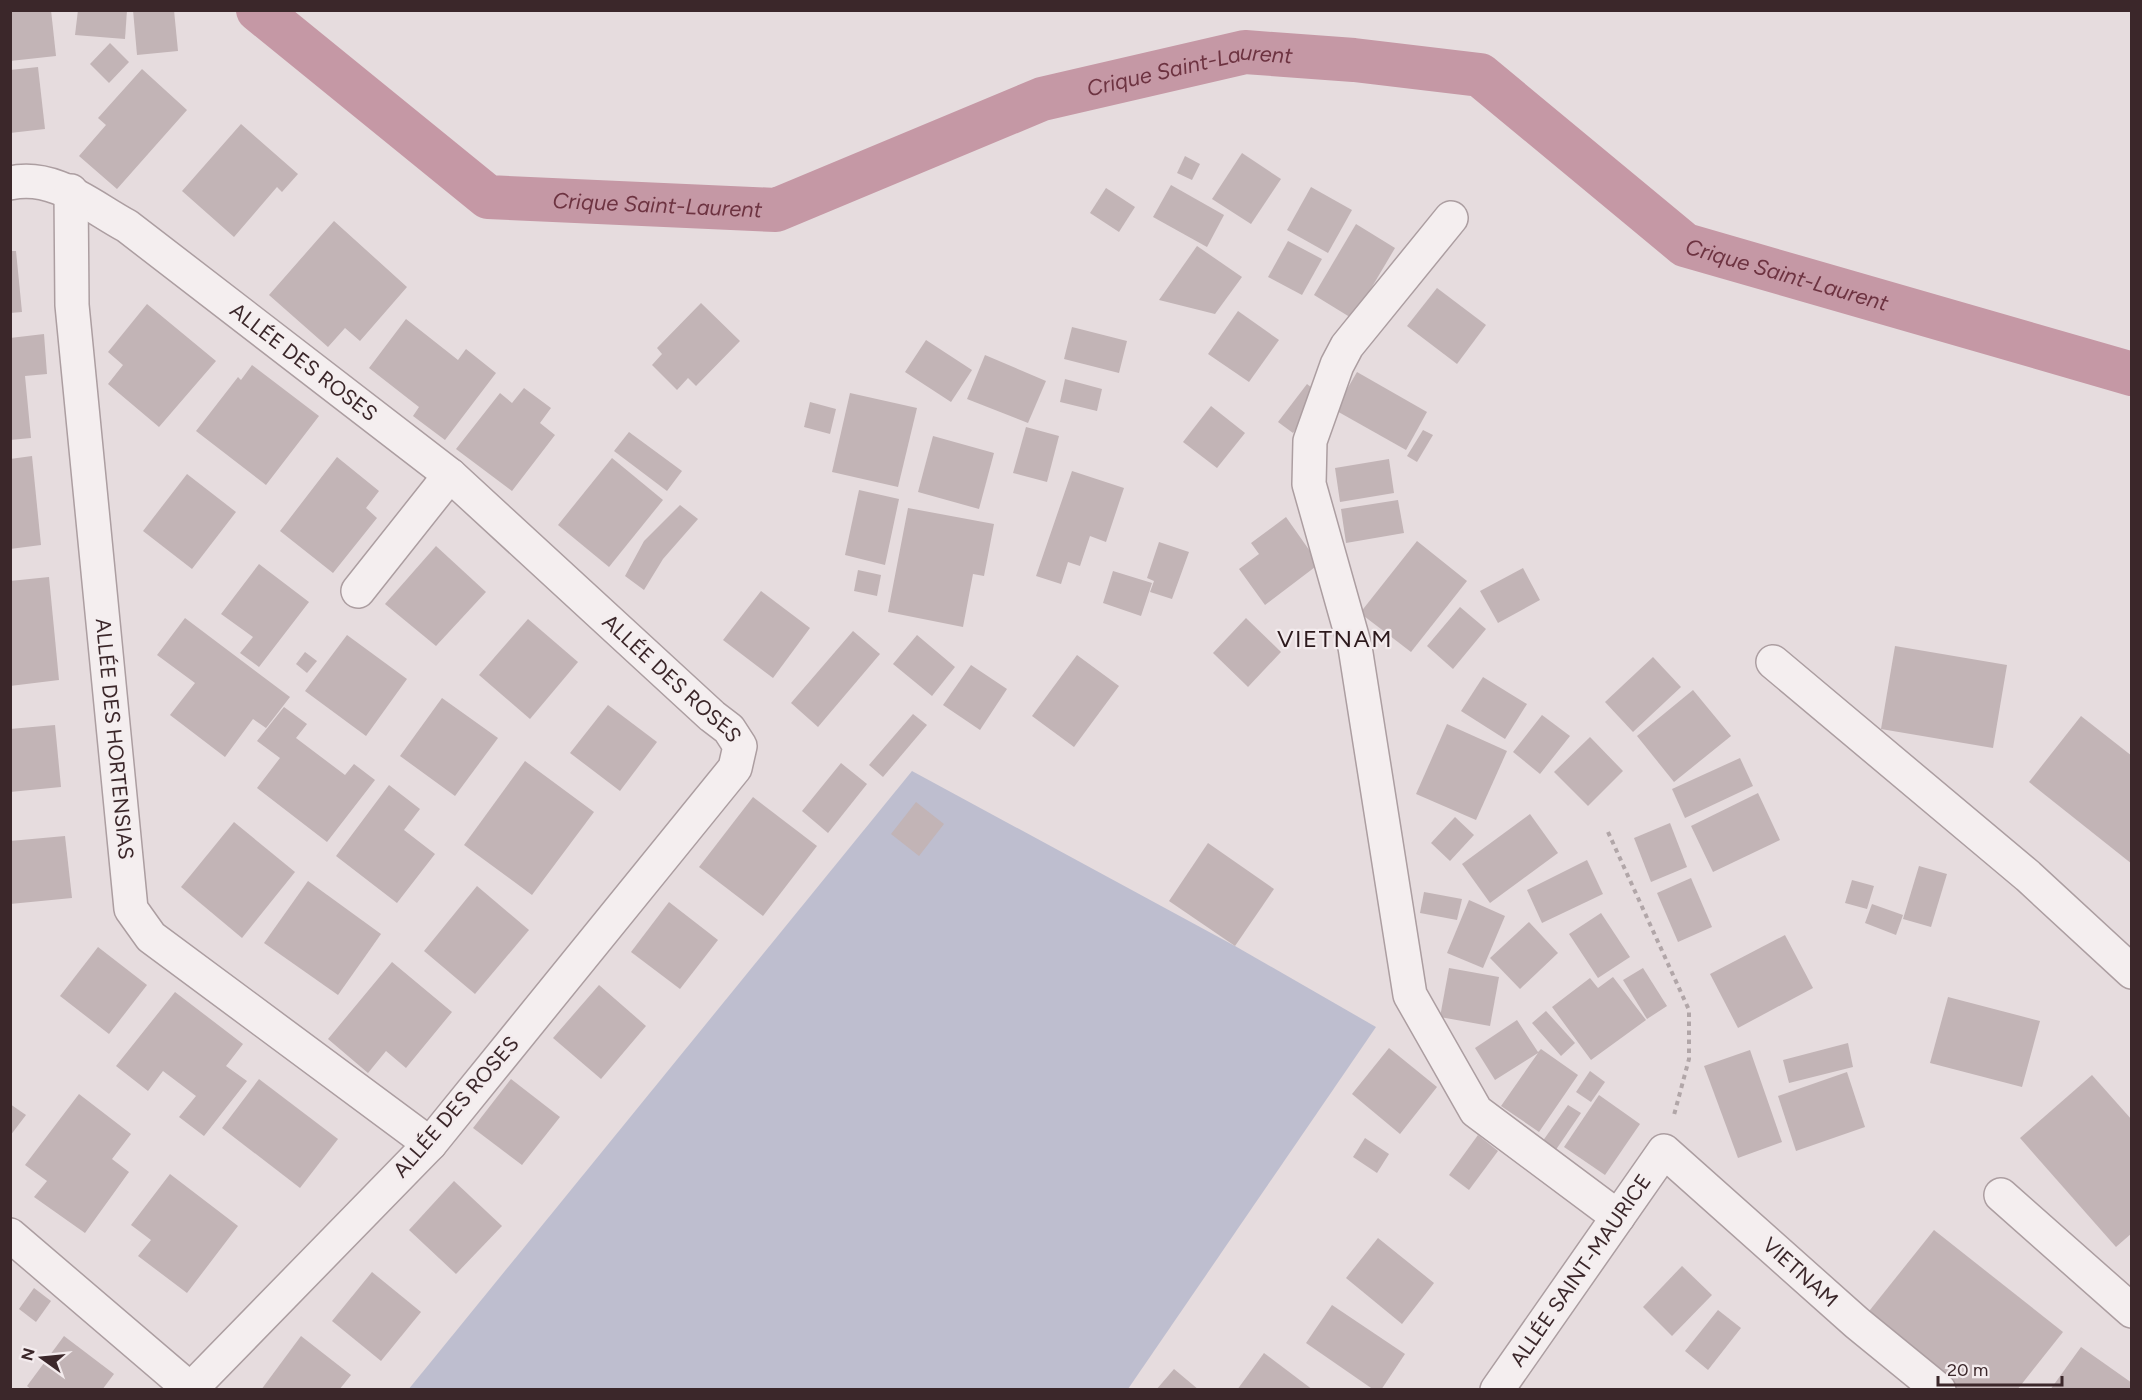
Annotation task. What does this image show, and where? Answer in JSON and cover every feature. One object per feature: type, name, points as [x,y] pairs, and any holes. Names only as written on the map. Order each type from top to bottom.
[{"type":"street","name":"ALLÉE DES ROSES","points":[[10,183],[28,179],[71,191],[95,209],[126,226],[450,475],[712,716],[729,729],[740,746],[735,768],[430,1144],[190,1389],[10,1234]]},
{"type":"street","name":"ALLÉE DES HORTENSIAS","points":[[71,191],[72,305],[132,909],[151,937],[430,1144]]},
{"type":"street","points":[[1450,218],[1347,346],[1337,365],[1310,441],[1309,484],[1354,647],[1410,995],[1476,1111],[1618,1217]]},
{"type":"street","points":[[358,591],[450,475]]},
{"type":"street","points":[[1773,662],[2028,876],[2132,972]]},
{"type":"street","name":"ALLÉE SAINT-MAURICE","points":[[1497,1389],[1664,1151]]},
{"type":"street","name":"VIETNAM","points":[[1664,1151],[1857,1323],[1938,1389]]},
{"type":"street","points":[[2001,1195],[2132,1311]]},
{"type":"path","points":[[1608,832],[1689,1010],[1689,1059],[1664,1151]]},
{"type":"shaded area","points":[[912,771],[1235,946],[1376,1027],[1128,1389],[408,1390]]},
{"type":"building","points":[[10,10],[51,10],[56,56],[10,61]]},
{"type":"building","points":[[78,10],[127,10],[125,39],[75,35]]},
{"type":"building","points":[[133,10],[174,10],[178,51],[137,55]]},
{"type":"building","points":[[110,43],[129,62],[109,83],[90,64]]},
{"type":"building","points":[[38,67],[45,129],[10,133],[10,70]]},
{"type":"building","points":[[142,69],[187,110],[117,189],[79,156],[106,125],[98,118]]},
{"type":"building","points":[[241,124],[298,174],[282,192],[277,187],[234,237],[182,191]]},
{"type":"building","points":[[1242,153],[1281,179],[1251,224],[1212,199]]},
{"type":"building","points":[[1185,156],[1200,164],[1192,180],[1177,173]]},
{"type":"building","points":[[1171,185],[1224,215],[1207,247],[1153,217]]},
{"type":"building","points":[[1311,187],[1352,210],[1328,253],[1287,230]]},
{"type":"building","points":[[1106,188],[1135,207],[1119,232],[1090,213]]},
{"type":"building","points":[[334,221],[407,287],[360,341],[345,328],[328,347],[269,295]]},
{"type":"building","points":[[1356,224],[1395,248],[1353,319],[1314,295]]},
{"type":"building","points":[[1288,241],[1322,259],[1302,295],[1268,277]]},
{"type":"building","points":[[1197,246],[1242,277],[1215,314],[1159,300]]},
{"type":"building","points":[[10,251],[16,251],[22,312],[10,313]]},
{"type":"building","points":[[1437,288],[1486,325],[1457,364],[1407,326]]},
{"type":"building","points":[[701,303],[740,341],[696,386],[688,378],[677,390],[652,365],[662,354],[657,348]]},
{"type":"building","points":[[147,304],[216,361],[159,427],[108,384],[123,365],[108,352]]},
{"type":"building","points":[[1238,311],[1279,340],[1249,382],[1208,354]]},
{"type":"building","points":[[406,319],[458,360],[466,349],[496,373],[445,440],[413,416],[419,407],[369,368]]},
{"type":"building","points":[[1072,327],[1127,341],[1119,373],[1064,359]]},
{"type":"building","points":[[44,334],[47,374],[25,376],[31,438],[10,440],[10,338]]},
{"type":"building","points":[[926,340],[972,370],[951,402],[905,372]]},
{"type":"building","points":[[985,355],[1046,381],[1028,423],[967,399]]},
{"type":"building","points":[[252,365],[319,416],[266,485],[196,431],[238,377],[241,380]]},
{"type":"building","points":[[1357,372],[1427,412],[1406,450],[1335,410]]},
{"type":"building","points":[[1065,379],[1102,389],[1097,411],[1060,402]]},
{"type":"building","points":[[1307,384],[1321,395],[1293,433],[1278,422]]},
{"type":"building","points":[[524,388],[551,408],[540,423],[555,435],[512,491],[456,449],[500,393],[512,403]]},
{"type":"building","points":[[850,393],[917,408],[898,487],[832,472]]},
{"type":"building","points":[[810,402],[836,409],[830,434],[804,427]]},
{"type":"building","points":[[1211,406],[1245,433],[1217,468],[1183,442]]},
{"type":"building","points":[[1026,427],[1059,436],[1047,482],[1013,473]]},
{"type":"building","points":[[1423,430],[1433,435],[1417,462],[1407,456]]},
{"type":"building","points":[[629,432],[682,471],[667,491],[614,451]]},
{"type":"building","points":[[933,436],[994,453],[979,509],[918,492]]},
{"type":"building","points":[[32,456],[41,545],[10,549],[10,459]]},
{"type":"building","points":[[337,457],[379,491],[366,508],[377,518],[333,573],[280,531]]},
{"type":"building","points":[[612,458],[663,500],[609,567],[558,525]]},
{"type":"building","points":[[1389,459],[1394,493],[1340,502],[1335,468]]},
{"type":"building","points":[[1072,471],[1124,488],[1106,542],[1090,536],[1080,566],[1068,562],[1061,584],[1036,576]]},
{"type":"building","points":[[187,474],[236,512],[192,569],[143,531]]},
{"type":"building","points":[[859,490],[899,499],[885,565],[845,555]]},
{"type":"building","points":[[1398,500],[1404,533],[1346,543],[1341,509]]},
{"type":"building","points":[[680,505],[698,519],[663,559],[644,590],[625,576],[644,541]]},
{"type":"building","points":[[908,508],[994,524],[984,576],[973,574],[963,627],[888,612]]},
{"type":"building","points":[[1286,517],[1319,564],[1265,605],[1239,569],[1259,554],[1251,543]]},
{"type":"building","points":[[1417,541],[1467,581],[1411,652],[1360,613]]},
{"type":"building","points":[[1159,542],[1189,552],[1172,599],[1150,592],[1154,581],[1147,578]]},
{"type":"building","points":[[436,546],[486,592],[436,646],[385,604]]},
{"type":"building","points":[[259,564],[309,602],[259,667],[240,653],[253,637],[221,614]]},
{"type":"building","points":[[1523,568],[1540,600],[1498,623],[1480,591]]},
{"type":"building","points":[[858,570],[881,575],[877,596],[854,591]]},
{"type":"building","points":[[1113,571],[1152,583],[1141,616],[1103,603]]},
{"type":"building","points":[[49,577],[59,680],[10,686],[10,581]]},
{"type":"building","points":[[761,591],[810,628],[773,678],[723,640]]},
{"type":"building","points":[[1460,607],[1486,629],[1453,669],[1427,646]]},
{"type":"building","points":[[185,618],[290,697],[266,728],[253,719],[225,757],[170,715],[195,683],[157,655]]},
{"type":"building","points":[[1246,618],[1281,652],[1248,687],[1213,653]]},
{"type":"building","points":[[528,619],[578,662],[530,719],[479,675]]},
{"type":"building","points":[[853,631],[880,654],[818,727],[791,703]]},
{"type":"building","points":[[347,635],[407,679],[366,736],[305,691]]},
{"type":"building","points":[[917,635],[955,667],[932,696],[893,664]]},
{"type":"building","points":[[1895,646],[2007,665],[1993,748],[1881,729]]},
{"type":"building","points":[[305,652],[317,661],[307,673],[296,664]]},
{"type":"building","points":[[1077,655],[1119,686],[1074,747],[1032,716]]},
{"type":"building","points":[[1653,657],[1681,687],[1633,732],[1605,702]]},
{"type":"building","points":[[971,665],[1007,689],[980,730],[943,705]]},
{"type":"building","points":[[1483,677],[1527,704],[1505,739],[1461,711]]},
{"type":"building","points":[[1693,690],[1731,736],[1674,782],[1637,736]]},
{"type":"building","points":[[442,698],[498,738],[455,796],[400,756]]},
{"type":"building","points":[[608,705],[657,742],[620,791],[570,753]]},
{"type":"building","points":[[284,707],[307,724],[296,738],[345,775],[354,764],[375,780],[327,842],[257,788],[280,758],[257,741]]},
{"type":"building","points":[[913,714],[927,725],[883,777],[869,765]]},
{"type":"building","points":[[1542,715],[1570,736],[1540,774],[1513,752]]},
{"type":"building","points":[[2081,716],[2132,756],[2132,864],[2029,782]]},
{"type":"building","points":[[1447,724],[1507,751],[1476,820],[1416,794]]},
{"type":"building","points":[[55,725],[61,787],[10,792],[10,729]]},
{"type":"building","points":[[1590,737],[1623,771],[1588,806],[1554,772]]},
{"type":"building","points":[[1740,758],[1753,786],[1685,818],[1672,789]]},
{"type":"building","points":[[525,761],[594,812],[532,895],[464,845]]},
{"type":"building","points":[[841,763],[867,784],[828,833],[802,811]]},
{"type":"building","points":[[389,785],[420,809],[404,830],[435,854],[397,903],[336,856]]},
{"type":"building","points":[[1758,793],[1780,840],[1713,872],[1691,826]]},
{"type":"building","points":[[753,797],[817,846],[763,916],[699,867]]},
{"type":"building","points":[[916,802],[944,824],[919,856],[891,834]]},
{"type":"building","points":[[1530,814],[1558,853],[1490,903],[1462,864]]},
{"type":"building","points":[[1455,817],[1474,835],[1450,861],[1431,843]]},
{"type":"building","points":[[234,822],[295,872],[242,938],[181,887]]},
{"type":"building","points":[[1670,823],[1687,867],[1651,882],[1634,838]]},
{"type":"building","points":[[65,836],[72,898],[10,904],[10,841]]},
{"type":"building","points":[[1208,843],[1274,889],[1235,946],[1169,901]]},
{"type":"building","points":[[1587,860],[1603,894],[1542,923],[1527,890]]},
{"type":"building","points":[[1919,866],[1947,874],[1931,927],[1903,919]]},
{"type":"building","points":[[1691,878],[1712,927],[1678,942],[1657,893]]},
{"type":"building","points":[[1852,880],[1874,886],[1867,909],[1845,903]]},
{"type":"building","points":[[308,881],[381,934],[338,995],[264,943]]},
{"type":"building","points":[[477,886],[529,930],[475,994],[424,951]]},
{"type":"building","points":[[1424,892],[1462,899],[1457,920],[1420,913]]},
{"type":"building","points":[[1469,900],[1505,916],[1483,968],[1447,953]]},
{"type":"building","points":[[669,902],[718,940],[680,989],[631,952]]},
{"type":"building","points":[[1872,904],[1903,915],[1896,935],[1865,923]]},
{"type":"building","points":[[1601,913],[1630,957],[1598,978],[1569,934]]},
{"type":"building","points":[[1529,922],[1558,953],[1520,989],[1490,958]]},
{"type":"building","points":[[1785,935],[1813,988],[1738,1028],[1710,974]]},
{"type":"building","points":[[98,947],[147,985],[109,1034],[60,996]]},
{"type":"building","points":[[392,962],[452,1012],[406,1068],[386,1051],[368,1073],[328,1039]]},
{"type":"building","points":[[1449,968],[1499,977],[1490,1026],[1440,1017]]},
{"type":"building","points":[[1643,968],[1667,1006],[1647,1019],[1623,980]]},
{"type":"building","points":[[1613,977],[1646,1020],[1591,1060],[1552,1007],[1590,978],[1598,988]]},
{"type":"building","points":[[599,985],[646,1026],[601,1079],[553,1038]]},
{"type":"building","points":[[175,992],[243,1044],[226,1066],[247,1081],[204,1136],[179,1117],[196,1096],[163,1071],[148,1091],[116,1066]]},
{"type":"building","points":[[1948,997],[2040,1021],[2022,1087],[1930,1063]]},
{"type":"building","points":[[1546,1011],[1575,1043],[1561,1056],[1532,1023]]},
{"type":"building","points":[[1517,1020],[1538,1052],[1541,1049],[1578,1075],[1539,1132],[1501,1106],[1538,1053],[1495,1080],[1475,1048]]},
{"type":"building","points":[[1848,1043],[1853,1067],[1789,1083],[1783,1060]]},
{"type":"building","points":[[1389,1048],[1437,1087],[1400,1134],[1352,1094]]},
{"type":"building","points":[[1750,1050],[1782,1142],[1738,1158],[1704,1066]]},
{"type":"building","points":[[1590,1071],[1605,1082],[1591,1102],[1576,1092]]},
{"type":"building","points":[[1847,1072],[1865,1127],[1796,1151],[1778,1096]]},
{"type":"building","points":[[2092,1075],[2132,1120],[2132,1233],[2116,1247],[2020,1138]]},
{"type":"building","points":[[259,1079],[338,1139],[300,1188],[222,1128]]},
{"type":"building","points":[[511,1079],[560,1117],[522,1165],[473,1128]]},
{"type":"building","points":[[79,1094],[131,1134],[112,1159],[129,1172],[85,1233],[34,1197],[47,1181],[25,1165]]},
{"type":"building","points":[[1599,1095],[1640,1124],[1605,1175],[1564,1147]]},
{"type":"building","points":[[10,1104],[26,1115],[10,1136]]},
{"type":"building","points":[[1568,1105],[1581,1113],[1553,1154],[1540,1145]]},
{"type":"building","points":[[1478,1135],[1498,1151],[1469,1190],[1449,1175]]},
{"type":"building","points":[[1365,1138],[1389,1154],[1377,1173],[1353,1157]]},
{"type":"building","points":[[170,1174],[238,1226],[187,1293],[138,1256],[151,1240],[131,1225]]},
{"type":"building","points":[[454,1181],[502,1226],[456,1274],[409,1230]]},
{"type":"building","points":[[1934,1230],[2063,1332],[2017,1390],[1959,1390],[1866,1315]]},
{"type":"building","points":[[1378,1238],[1434,1283],[1402,1324],[1346,1278]]},
{"type":"building","points":[[1682,1266],[1712,1295],[1672,1336],[1643,1307]]},
{"type":"building","points":[[372,1272],[421,1312],[381,1361],[332,1321]]},
{"type":"building","points":[[34,1288],[51,1301],[36,1322],[19,1309]]},
{"type":"building","points":[[1332,1305],[1405,1354],[1381,1390],[1374,1390],[1306,1343]]},
{"type":"building","points":[[1718,1310],[1741,1328],[1708,1370],[1685,1351]]},
{"type":"building","points":[[64,1336],[114,1374],[102,1390],[32,1390],[27,1386]]},
{"type":"building","points":[[301,1336],[351,1375],[339,1390],[261,1390]]},
{"type":"building","points":[[2081,1347],[2132,1383],[2132,1390],[2050,1390]]},
{"type":"building","points":[[1264,1353],[1313,1390],[1237,1390]]},
{"type":"building","points":[[1174,1369],[1199,1390],[1156,1390]]},
{"type":"waterway","name":"Crique Saint-Laurent","points":[[258,10],[488,197],[776,210],[1042,99],[1245,52],[1354,60],[1480,75],[1685,245],[2132,374]]},
{"type":"district","name":"VIETNAM","points":[[1335,639]]}]
